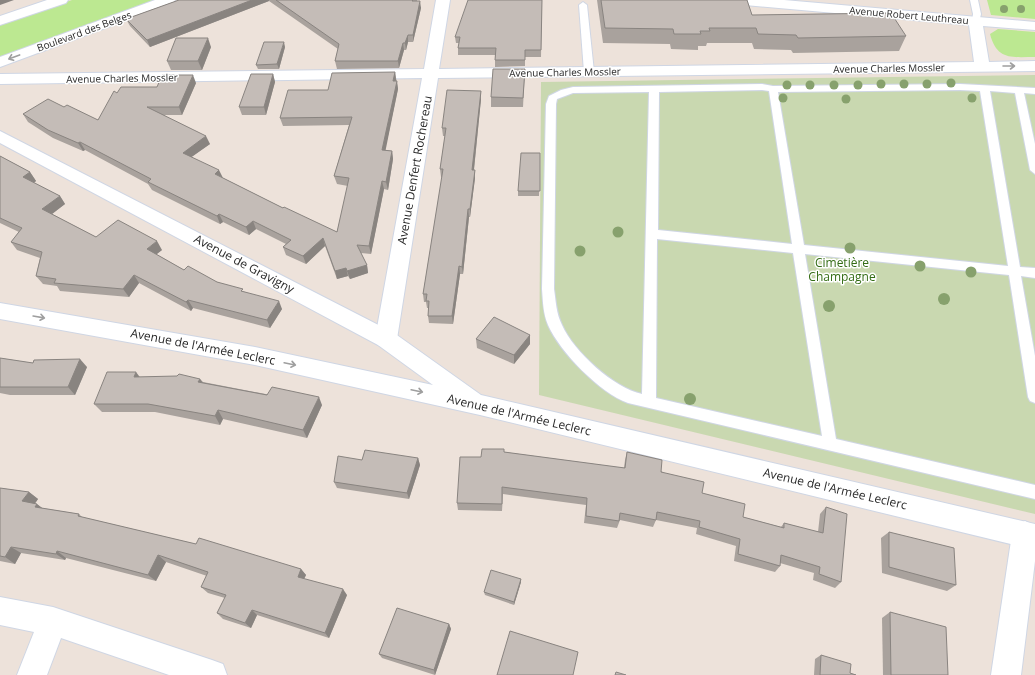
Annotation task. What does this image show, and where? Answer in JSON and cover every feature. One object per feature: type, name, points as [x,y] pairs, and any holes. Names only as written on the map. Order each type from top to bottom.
[{"type":"street","points":[[0,21],[61,0]]},
{"type":"street","name":"Boulevard des Belges","points":[[0,62],[168,0]]},
{"type":"street","name":"Avenue Denfert Rochereau","points":[[386,339],[443,0]]},
{"type":"street","name":"Avenue Robert Leuthreau","points":[[734,0],[1035,26]]},
{"type":"street","points":[[976,21],[982,66]]},
{"type":"street","name":"Avenue Charles Mossler","points":[[0,79],[1035,66]]},
{"type":"street","name":"Avenue de Gravigny","points":[[0,136],[386,339],[480,405]]},
{"type":"street","name":"Avenue de l'Armée Leclerc","points":[[0,311],[255,356],[480,405],[1030,536]]},
{"type":"street","points":[[1006,675],[1030,536]]},
{"type":"street","points":[[0,611],[53,621],[212,675]]},
{"type":"street","points":[[32,675],[53,621]]},
{"type":"lane","points":[[974,0],[977,14],[976,21]]},
{"type":"lane","points":[[583,5],[589,72]]},
{"type":"lane","points":[[1035,91],[985,90],[960,87],[773,89],[762,87],[573,90],[557,95],[552,98],[551,104],[548,289],[550,310],[558,333],[572,351],[591,370],[628,397],[1035,492]]},
{"type":"lane","points":[[649,402],[654,89]]},
{"type":"lane","points":[[773,89],[830,444]]},
{"type":"lane","points":[[985,90],[1035,397]]},
{"type":"lane","points":[[1019,91],[1033,151],[1035,170]]},
{"type":"lane","points":[[652,234],[1035,273]]},
{"type":"green space","points":[[72,0],[158,0],[0,57],[0,25]]},
{"type":"green space","points":[[987,0],[1035,0],[1035,19],[991,15]]},
{"type":"green space","points":[[998,29],[1035,32],[1035,57],[1013,57],[1002,53],[993,43],[990,34]]},
{"type":"green space","name":"Cimetière Champagne","points":[[1035,75],[1035,514],[539,395],[541,82]]},
{"type":"building","points":[[179,0],[252,0],[147,40],[126,19]]},
{"type":"building","points":[[276,0],[420,1],[413,35],[408,35],[405,43],[403,43],[398,61],[335,61],[339,44]]},
{"type":"building","points":[[468,0],[542,0],[541,50],[525,50],[525,60],[495,60],[496,48],[458,48],[460,37],[455,37]]},
{"type":"building","points":[[601,0],[747,0],[752,15],[891,13],[906,36],[798,38],[796,35],[758,34],[756,28],[709,28],[710,31],[700,31],[701,34],[674,34],[673,29],[605,28]]},
{"type":"building","points":[[176,38],[208,38],[198,61],[167,61]]},
{"type":"building","points":[[264,42],[284,42],[277,64],[256,65]]},
{"type":"building","points":[[493,69],[525,69],[523,98],[491,97]]},
{"type":"building","points":[[395,72],[393,81],[397,81],[382,150],[392,151],[386,182],[382,181],[369,246],[357,245],[367,265],[347,271],[346,268],[335,271],[323,238],[303,256],[283,247],[291,240],[253,221],[246,227],[219,214],[217,216],[148,182],[151,179],[80,142],[78,143],[48,130],[23,114],[48,99],[64,107],[67,105],[98,120],[114,91],[117,93],[121,87],[157,87],[162,75],[193,75],[179,107],[147,107],[206,136],[183,153],[219,170],[215,174],[283,208],[284,207],[337,232],[349,178],[334,176],[352,117],[280,118],[288,90],[328,90],[332,73]]},
{"type":"building","points":[[251,74],[273,74],[264,107],[239,107]]},
{"type":"building","points":[[447,90],[481,91],[472,170],[475,170],[470,209],[468,209],[462,267],[459,266],[452,316],[428,316],[429,301],[426,301],[427,294],[423,294],[443,169],[440,169],[446,128],[442,128]]},
{"type":"building","points":[[521,153],[540,153],[540,191],[518,191]]},
{"type":"building","points":[[0,156],[30,172],[23,177],[60,196],[42,209],[96,237],[118,220],[157,241],[147,249],[184,270],[188,266],[217,282],[243,289],[241,291],[279,301],[267,320],[188,300],[186,302],[134,275],[123,289],[54,283],[56,279],[36,276],[42,252],[11,242],[22,228],[0,218]]},
{"type":"building","points":[[494,317],[530,335],[514,355],[476,339]]},
{"type":"building","points":[[0,358],[33,363],[34,360],[80,359],[68,387],[0,387]]},
{"type":"building","points":[[107,372],[136,372],[134,377],[177,376],[179,374],[200,379],[198,382],[267,395],[272,387],[319,397],[303,430],[218,410],[215,416],[148,404],[94,404]]},
{"type":"building","points":[[482,449],[504,449],[504,452],[625,468],[627,452],[662,460],[661,472],[704,482],[702,493],[745,504],[743,517],[784,528],[784,523],[823,533],[826,507],[847,514],[841,582],[819,574],[820,567],[781,555],[780,566],[738,554],[740,539],[699,527],[700,521],[657,512],[656,520],[620,513],[619,521],[586,516],[587,498],[502,487],[502,504],[457,503],[460,457],[481,457]]},
{"type":"building","points":[[365,450],[418,458],[407,493],[334,482],[338,456],[362,460]]},
{"type":"building","points":[[0,488],[29,492],[22,501],[37,504],[35,507],[79,514],[78,516],[196,544],[199,538],[301,569],[298,577],[343,589],[325,633],[252,610],[245,623],[217,613],[226,595],[201,587],[208,572],[158,555],[148,575],[57,551],[56,554],[11,547],[5,557],[0,556]]},
{"type":"building","points":[[889,532],[954,548],[956,585],[889,567]]},
{"type":"building","points":[[491,570],[521,579],[514,602],[484,592]]},
{"type":"building","points":[[397,608],[449,624],[434,670],[379,654]]},
{"type":"building","points":[[890,612],[946,627],[948,675],[891,675]]},
{"type":"building","points":[[510,631],[578,652],[573,675],[497,675]]},
{"type":"building","points":[[821,655],[851,664],[850,673],[856,675],[820,675]]},
{"type":"building","points":[[616,672],[626,675],[615,675]]}]
